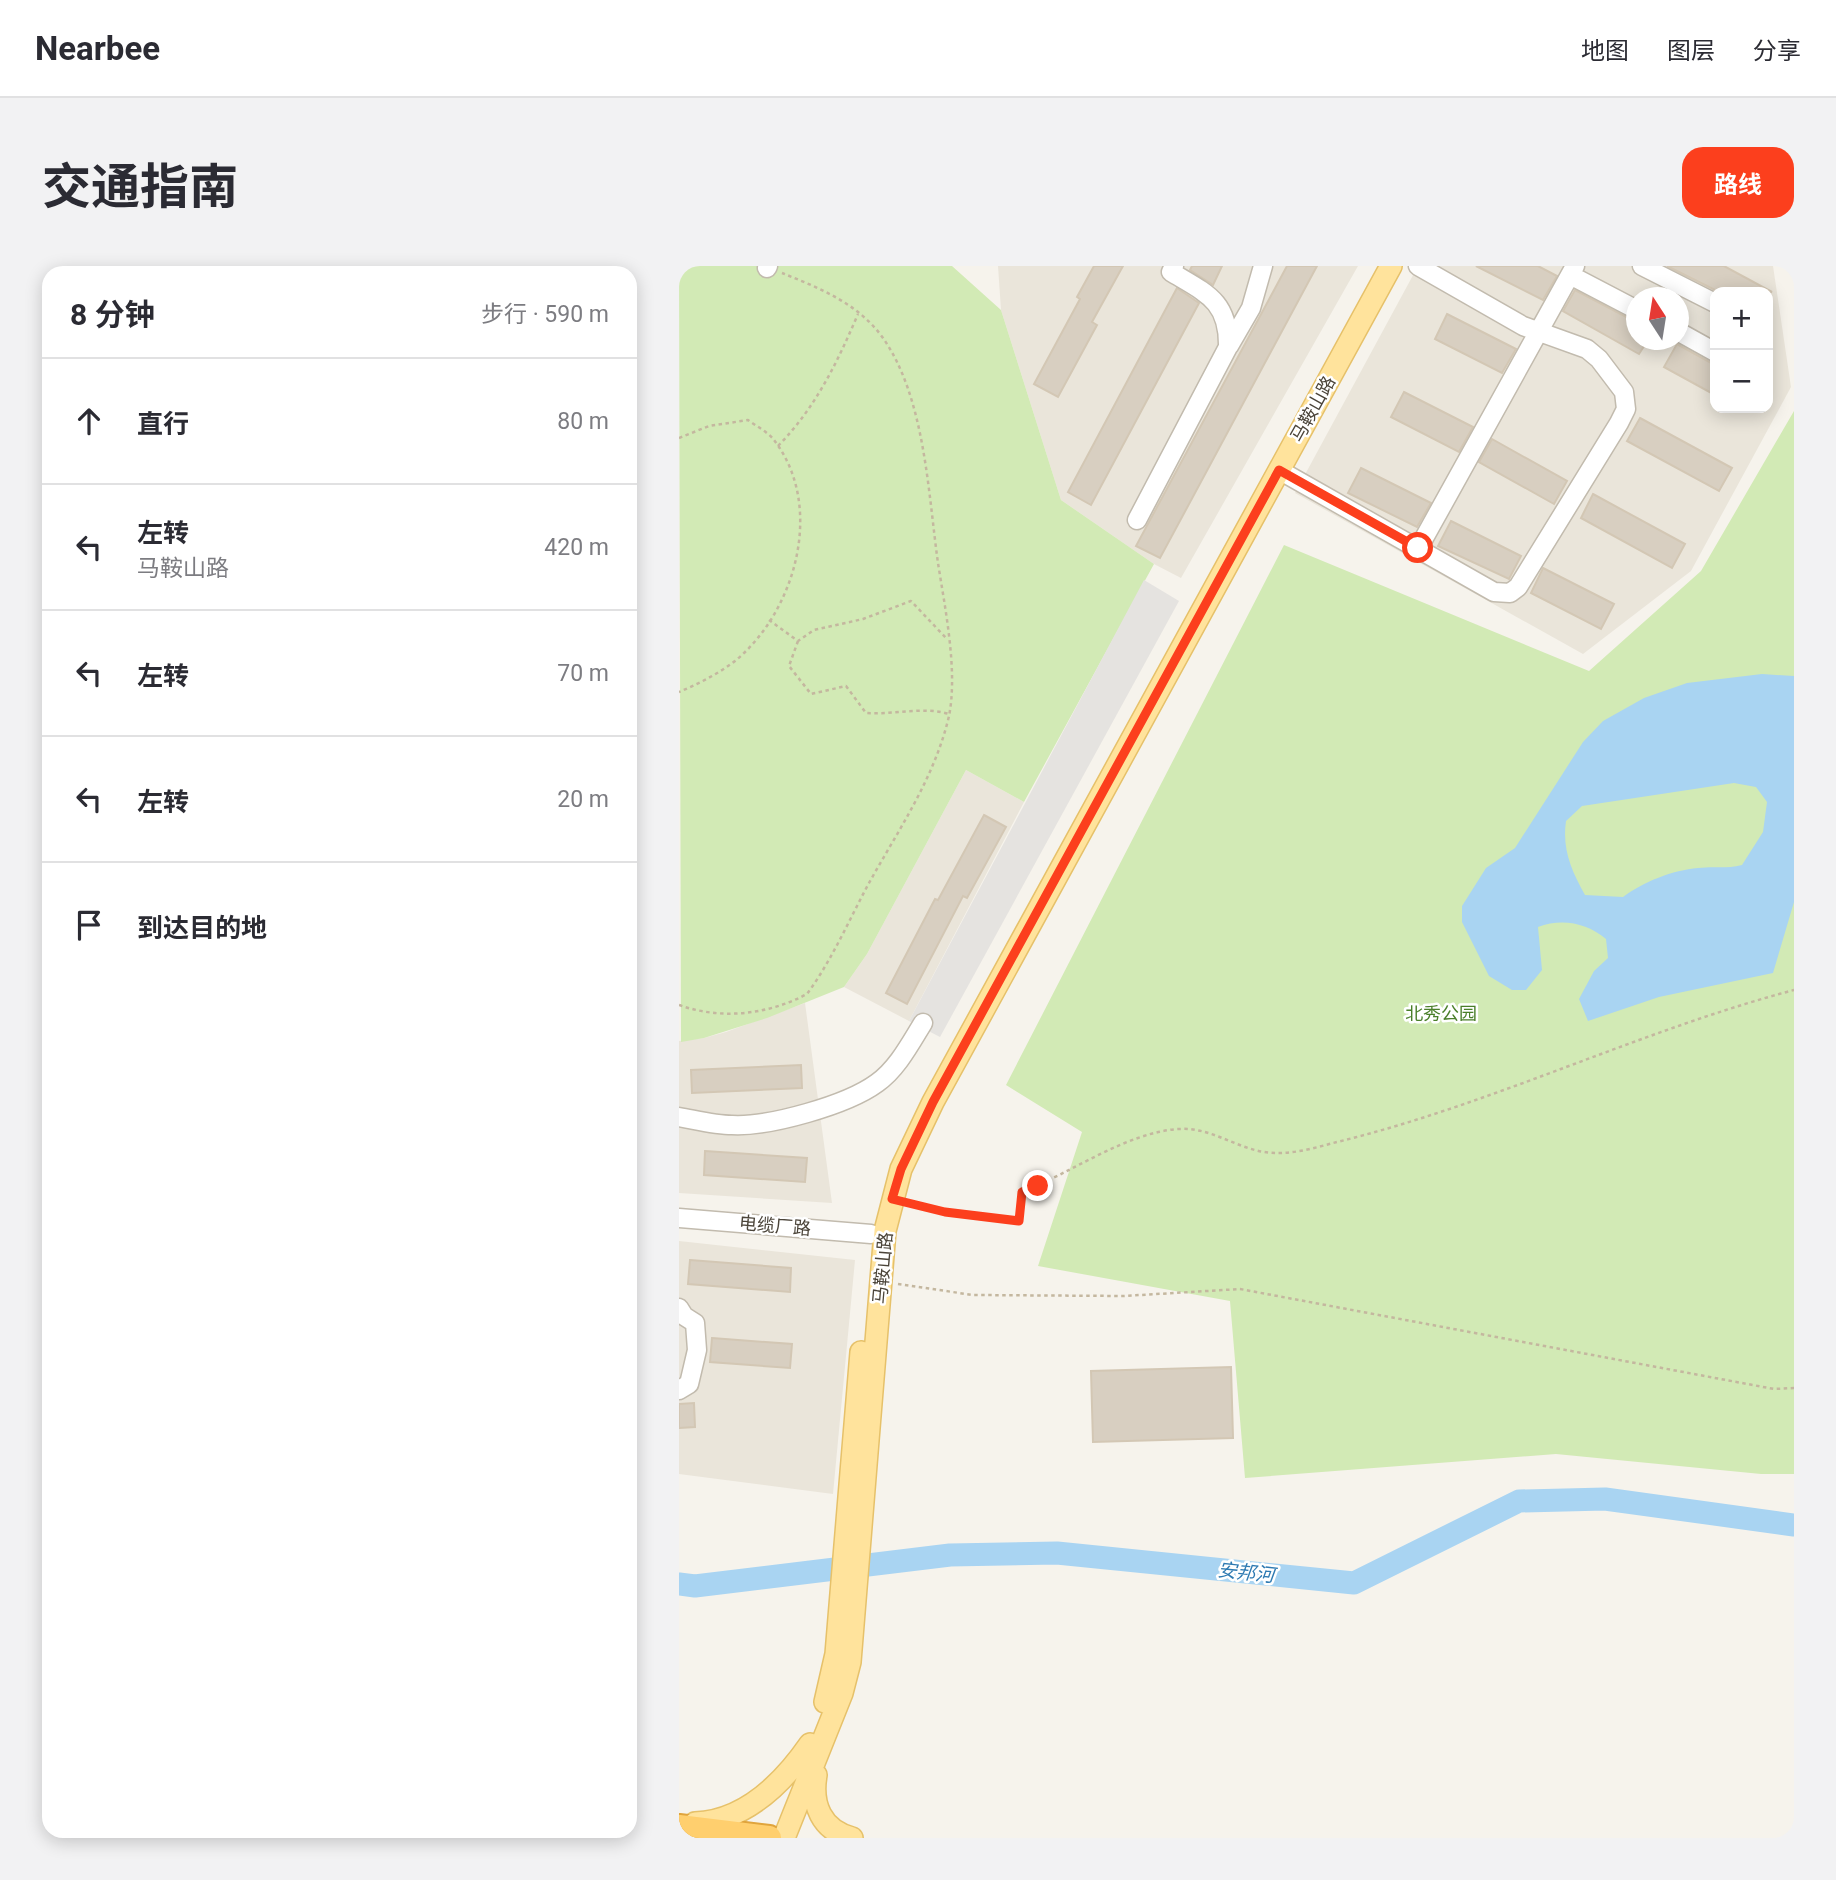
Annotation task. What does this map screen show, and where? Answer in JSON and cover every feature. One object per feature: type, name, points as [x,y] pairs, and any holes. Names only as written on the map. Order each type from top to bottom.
[{"type":"highway","points":[[679,1825],[771,1838]]},
{"type":"main road","name":"马鞍山路","points":[[861,1446],[871,1234],[885,1176],[905,1129],[1377,266]]},
{"type":"main road","name":"马鞍山路","points":[[784,1838],[815,1745],[847,1609],[861,1446],[881,1282],[892,1199],[901,1169],[933,1102],[1391,266]]},
{"type":"main road","name":"马鞍山路","points":[[771,1838],[815,1745]]},
{"type":"main road","points":[[679,1825],[720,1821],[732,1816],[785,1777],[815,1745]]},
{"type":"main road","points":[[815,1745],[817,1809],[828,1827],[852,1838]]},
{"type":"street","points":[[1174,266],[1171,272],[1210,296],[1220,306],[1228,333],[1228,347]]},
{"type":"street","points":[[1137,520],[1251,308],[1263,266]]},
{"type":"street","points":[[1279,470],[1494,592],[1510,593],[1518,587],[1568,510],[1619,423],[1626,409],[1624,392],[1599,359],[1587,349],[1523,326],[1418,266]]},
{"type":"street","points":[[1642,266],[1710,300]]},
{"type":"street","points":[[1418,548],[1572,271],[1626,304]]},
{"type":"street","points":[[1689,338],[1711,350]]},
{"type":"street","points":[[679,1117],[732,1125],[756,1124],[786,1119],[834,1103],[876,1083],[900,1058],[922,1023]]},
{"type":"street","name":"电缆厂路","points":[[679,1218],[871,1234]]},
{"type":"street","points":[[679,1308],[684,1316],[695,1323],[697,1350],[689,1384],[679,1390]]},
{"type":"path","points":[[679,1005],[699,1012],[726,1014],[774,1007],[807,995],[926,780],[949,714],[948,640],[917,423],[891,354],[882,337],[830,292],[768,267]]},
{"type":"path","points":[[778,446],[813,404],[829,379],[858,314]]},
{"type":"path","points":[[679,438],[709,425],[748,420],[773,438],[800,502],[803,529],[786,586],[769,620],[736,659],[679,692]]},
{"type":"path","points":[[948,640],[911,601],[863,619],[814,630],[798,641],[789,666],[811,694],[846,686],[866,713],[890,715],[930,709],[949,714]]},
{"type":"path","points":[[769,620],[798,641]]},
{"type":"path","points":[[892,1199],[945,1212],[1019,1221],[1022,1192],[1145,1136],[1192,1129],[1207,1131],[1265,1152],[1296,1152],[1402,1126],[1706,1016],[1794,990]]},
{"type":"path","points":[[881,1282],[973,1295],[1123,1296],[1240,1289],[1773,1389],[1794,1388]]},
{"type":"shaded area","points":[[998,266],[1358,266],[1181,578],[1154,564],[1061,500],[1001,310]]},
{"type":"shaded area","points":[[1418,266],[1773,266],[1791,387],[1691,571],[1583,654],[1295,493]]},
{"type":"shaded area","points":[[1144,580],[1179,601],[940,1037],[909,1021]]},
{"type":"shaded area","points":[[966,770],[1024,802],[909,1021],[844,987],[867,954]]},
{"type":"shaded area","points":[[805,1003],[832,1203],[679,1193],[679,1041],[726,1032]]},
{"type":"shaded area","points":[[679,1241],[855,1260],[833,1494],[679,1474]]},
{"type":"green space","points":[[679,266],[952,266],[1001,310],[1061,500],[1154,564],[1024,802],[966,770],[867,954],[844,987],[767,1018],[704,1038],[681,1042]]},
{"type":"green space","name":"北秀公园","points":[[1794,411],[1794,1474],[1761,1474],[1556,1454],[1245,1478],[1230,1301],[1038,1266],[1082,1132],[1006,1085],[1284,545],[1589,671],[1701,571]]},
{"type":"water","points":[[1762,674],[1794,676],[1794,902],[1773,973],[1659,997],[1588,1021],[1579,999],[1594,971],[1608,958],[1606,939],[1582,926],[1556,923],[1538,927],[1542,970],[1526,990],[1512,990],[1489,976],[1462,922],[1462,906],[1486,868],[1515,848],[1583,742],[1603,721],[1644,698],[1687,683]],"holes":[[[1734,783],[1756,787],[1767,802],[1763,832],[1742,865],[1679,871],[1649,882],[1623,897],[1585,895],[1572,868],[1565,841],[1566,821],[1582,806]]]},
{"type":"building","points":[[1094,266],[1123,266],[1092,322],[1097,325],[1058,397],[1034,384],[1080,299],[1077,297]]},
{"type":"building","points":[[1192,266],[1222,266],[1213,285],[1190,270]]},
{"type":"building","points":[[1287,266],[1317,266],[1160,558],[1136,546]]},
{"type":"building","points":[[1476,266],[1538,266],[1557,276],[1543,300]]},
{"type":"building","points":[[1667,266],[1724,266],[1763,287],[1710,287]]},
{"type":"building","points":[[1177,288],[1199,303],[1091,505],[1068,492]]},
{"type":"building","points":[[1575,290],[1626,317],[1626,347],[1563,311]]},
{"type":"building","points":[[1447,314],[1516,349],[1502,373],[1435,339]]},
{"type":"building","points":[[1674,350],[1688,350],[1710,362],[1710,392],[1664,367]]},
{"type":"building","points":[[1404,392],[1473,427],[1459,452],[1391,417]]},
{"type":"building","points":[[1640,418],[1732,468],[1719,491],[1627,441]]},
{"type":"building","points":[[1492,439],[1567,481],[1554,504],[1479,462]]},
{"type":"building","points":[[1361,468],[1431,503],[1417,527],[1348,493]]},
{"type":"building","points":[[1593,494],[1685,544],[1672,568],[1581,518]]},
{"type":"building","points":[[1451,521],[1521,556],[1509,579],[1438,546]]},
{"type":"building","points":[[1543,568],[1614,604],[1601,629],[1531,593]]},
{"type":"building","points":[[984,815],[1006,827],[967,898],[963,896],[907,1004],[886,993],[935,899],[938,900]]},
{"type":"building","points":[[801,1065],[802,1088],[692,1093],[691,1070]]},
{"type":"building","points":[[705,1151],[807,1158],[805,1182],[704,1175]]},
{"type":"building","points":[[690,1260],[791,1268],[790,1292],[688,1284]]},
{"type":"building","points":[[712,1338],[792,1344],[790,1368],[710,1362]]},
{"type":"building","points":[[1231,1367],[1233,1438],[1093,1442],[1091,1371]]},
{"type":"building","points":[[694,1403],[695,1427],[679,1428],[679,1404]]},
{"type":"waterway","name":"安邦河","points":[[679,1584],[695,1586],[950,1555],[1057,1553],[1354,1583],[1519,1501],[1605,1499],[1794,1525]]},
{"type":"route","points":[[1038,1186],[1022,1192],[1019,1221],[945,1212],[892,1199],[901,1169],[933,1102],[1279,470],[1418,548]]}]
